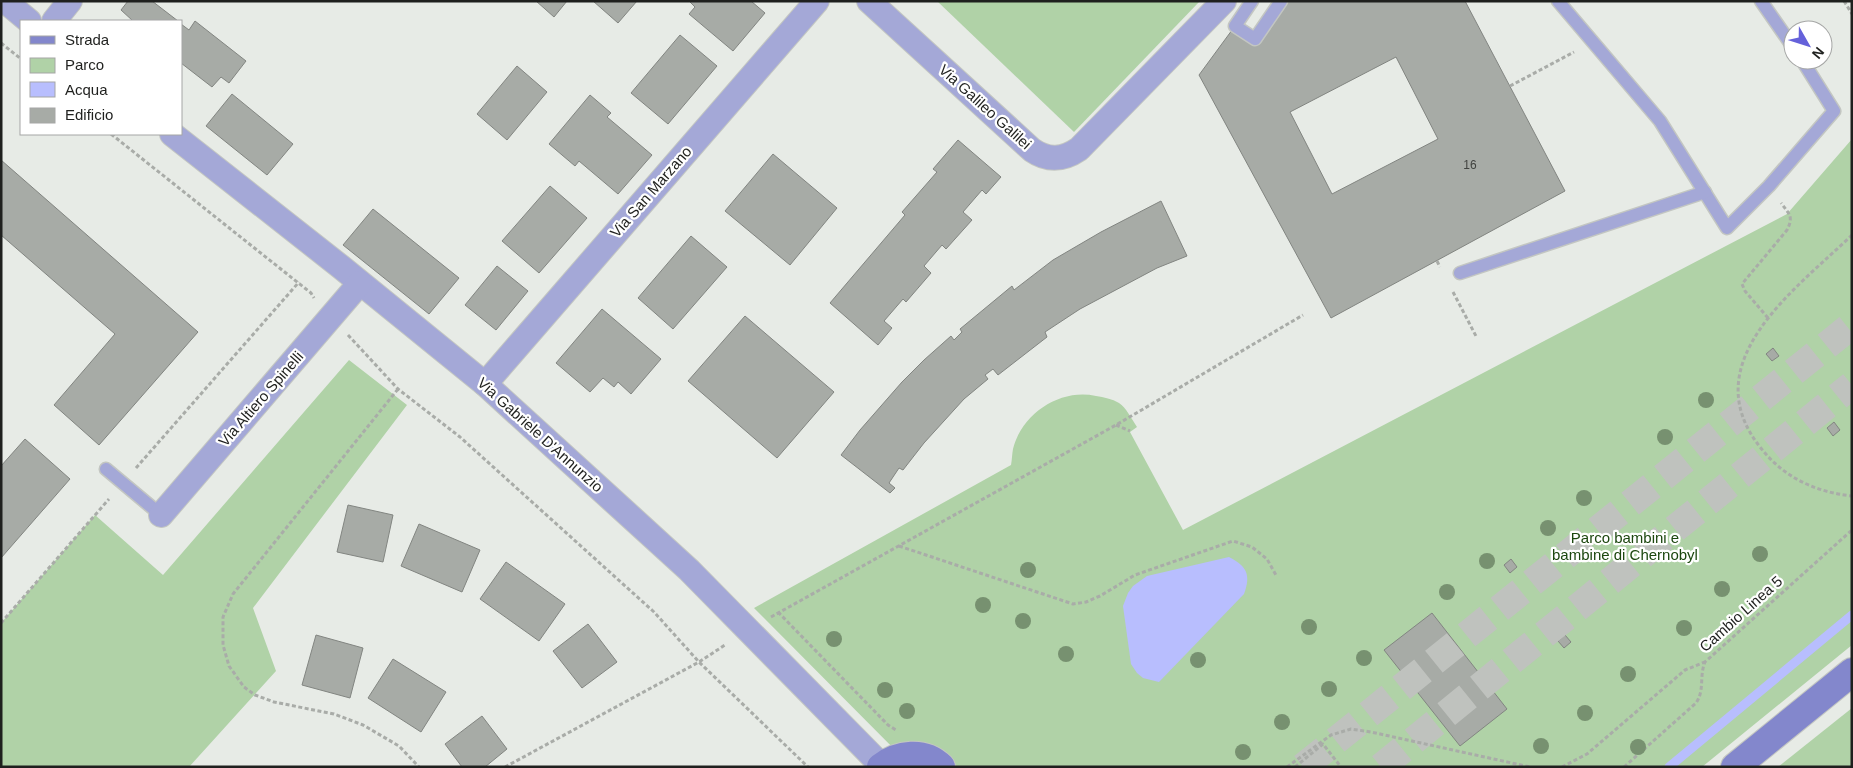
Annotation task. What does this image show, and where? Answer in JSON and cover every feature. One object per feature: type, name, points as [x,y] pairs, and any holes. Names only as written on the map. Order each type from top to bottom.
[{"type":"street","points":[[5,1],[28,20]]},
{"type":"street","points":[[55,20],[70,1]]},
{"type":"street","name":"Via San Marzano","points":[[485,384],[817,1]]},
{"type":"street","name":"Via Galileo Galilei","points":[[869,1],[1032,150],[1037,154],[1050,158],[1064,157],[1079,149],[1224,1]]},
{"type":"street","name":"Via Gabriele D'Annunzio","points":[[173,135],[485,384],[689,570],[881,766],[895,758],[910,755],[925,757],[941,767]]},
{"type":"street","name":"Via Altiero Spinelli","points":[[161,515],[360,283]]},
{"type":"street","points":[[1735,767],[1852,672]]},
{"type":"lane","points":[[1252,1],[1235,26],[1255,39],[1280,1]]},
{"type":"lane","points":[[1558,1],[1660,122],[1727,228],[1769,186],[1834,111],[1808,70]]},
{"type":"lane","points":[[1761,1],[1783,33]]},
{"type":"lane","points":[[1460,273],[1705,192]]},
{"type":"lane","points":[[106,468],[161,515]]},
{"type":"path","points":[[1844,1],[1852,14]]},
{"type":"path","points":[[1,42],[20,58]]},
{"type":"path","points":[[1510,86],[1592,42]]},
{"type":"path","points":[[112,135],[312,293],[321,313],[343,329],[398,389],[460,437],[647,606],[699,662],[808,767]]},
{"type":"path","points":[[1768,318],[1745,291],[1742,284],[1788,230],[1791,222],[1791,217],[1769,186]]},
{"type":"path","points":[[1852,235],[1756,332],[1743,358],[1738,387],[1745,422],[1753,439],[1767,456],[1789,475],[1810,486],[1852,496]]},
{"type":"path","points":[[1437,261],[1441,269]]},
{"type":"path","points":[[1,623],[298,282]]},
{"type":"path","points":[[1450,287],[1477,338]]},
{"type":"path","points":[[505,767],[699,662],[778,612],[1116,426],[1303,315]]},
{"type":"path","points":[[398,389],[233,594],[223,617],[223,645],[229,666],[244,687],[255,695],[298,708],[334,714],[363,724],[399,746],[419,767]]},
{"type":"path","points":[[1116,426],[1130,431]]},
{"type":"path","name":"Cambio Linea 5","points":[[1624,767],[1696,703],[1702,691],[1701,674],[1705,662],[1852,530]]},
{"type":"path","points":[[899,546],[1073,604],[1086,602],[1100,596],[1135,575],[1233,541],[1252,547],[1266,559],[1277,576]]},
{"type":"path","points":[[778,612],[888,725],[901,734]]},
{"type":"path","points":[[1562,767],[1587,754],[1685,670],[1705,662]]},
{"type":"path","points":[[1287,767],[1331,734],[1351,729],[1530,767]]},
{"type":"path","points":[[1295,767],[1322,744],[1341,767]]},
{"type":"green space","points":[[937,1],[1200,1],[1074,132]]},
{"type":"green space","name":"Parco bambini e bambine di Chernobyl","points":[[1852,139],[1852,645],[1702,767],[912,767],[754,608],[1011,465],[1013,449],[1025,424],[1045,406],[1070,396],[1102,397],[1111,399],[1124,407],[1137,427],[1130,432],[1183,530],[1787,214]]},
{"type":"green space","points":[[349,360],[407,405],[253,608],[276,671],[189,767],[1,767],[1,623],[95,515],[163,575]]},
{"type":"green space","points":[[1852,708],[1852,767],[1778,767]]},
{"type":"water","points":[[1229,557],[1240,564],[1246,572],[1247,581],[1244,594],[1159,682],[1143,678],[1131,664],[1123,606],[1128,593],[1133,586],[1147,576]]},
{"type":"building","points":[[128,1],[152,1],[177,20],[132,20],[121,10]]},
{"type":"building","points":[[536,1],[567,1],[554,17]]},
{"type":"building","points":[[593,1],[637,1],[618,23]]},
{"type":"building","points":[[689,1],[751,1],[765,13],[733,51],[689,14],[695,7]]},
{"type":"building","points":[[1281,1],[1465,1],[1565,191],[1331,318],[1199,75],[1235,26],[1255,39]],"holes":[[[1396,57],[1438,139],[1332,194],[1290,112]]]},
{"type":"building","points":[[195,21],[246,61],[229,83],[221,77],[212,87],[182,64],[182,25],[189,30]]},
{"type":"building","points":[[680,35],[717,66],[668,124],[631,93]]},
{"type":"building","points":[[517,66],[547,92],[507,140],[477,114]]},
{"type":"building","points":[[232,94],[293,144],[267,175],[206,126]]},
{"type":"building","points":[[590,95],[611,113],[607,117],[652,155],[618,194],[579,161],[575,166],[549,144]]},
{"type":"building","points":[[958,140],[1001,177],[986,194],[982,190],[963,212],[972,220],[946,249],[942,245],[924,266],[931,273],[906,302],[903,299],[884,321],[892,328],[878,345],[830,303],[905,215],[902,212],[937,172],[933,169]]},
{"type":"building","points":[[773,154],[837,208],[790,265],[725,211]]},
{"type":"building","points":[[1,160],[198,332],[99,445],[54,405],[115,334],[1,235]]},
{"type":"building","points":[[550,186],[587,218],[539,273],[502,241]]},
{"type":"building","points":[[1161,201],[1187,256],[1157,268],[1080,309],[1045,332],[1047,337],[998,375],[993,369],[985,375],[988,379],[964,399],[924,443],[903,470],[899,468],[889,483],[895,488],[890,493],[841,455],[860,430],[924,360],[951,336],[954,340],[962,332],[960,329],[1012,286],[1014,290],[1053,260],[1101,232]]},
{"type":"building","points":[[373,209],[459,278],[429,314],[343,245]]},
{"type":"building","points":[[691,236],[727,267],[673,329],[638,298]]},
{"type":"building","points":[[497,266],[528,291],[496,330],[465,305]]},
{"type":"building","points":[[602,309],[661,359],[631,394],[618,382],[614,387],[603,378],[590,392],[556,363]]},
{"type":"building","points":[[745,316],[834,392],[777,458],[688,381]]},
{"type":"building","points":[[1773,348],[1779,356],[1772,361],[1766,354]]},
{"type":"building","points":[[1834,422],[1840,430],[1833,436],[1827,428]]},
{"type":"building","points":[[25,439],[70,479],[1,558],[1,466]]},
{"type":"building","points":[[348,505],[393,515],[383,562],[337,552]]},
{"type":"building","points":[[419,524],[480,550],[462,592],[401,566]]},
{"type":"building","points":[[1511,559],[1517,567],[1510,573],[1504,565]]},
{"type":"building","points":[[506,562],[565,604],[539,641],[480,599]]},
{"type":"building","points":[[1432,613],[1507,709],[1460,746],[1384,650]]},
{"type":"building","points":[[588,624],[617,662],[582,688],[553,651]]},
{"type":"building","points":[[316,635],[363,648],[350,698],[302,685]]},
{"type":"building","points":[[1565,635],[1571,642],[1564,648],[1558,641]]},
{"type":"building","points":[[393,659],[446,692],[421,732],[368,698]]},
{"type":"building","points":[[482,716],[507,749],[485,767],[462,767],[445,744]]},
{"type":"waterway","points":[[1669,767],[1852,615]]},
{"type":"tunnel","points":[[1303,767],[1852,325]]},
{"type":"tunnel","points":[[1381,767],[1852,385]]}]
